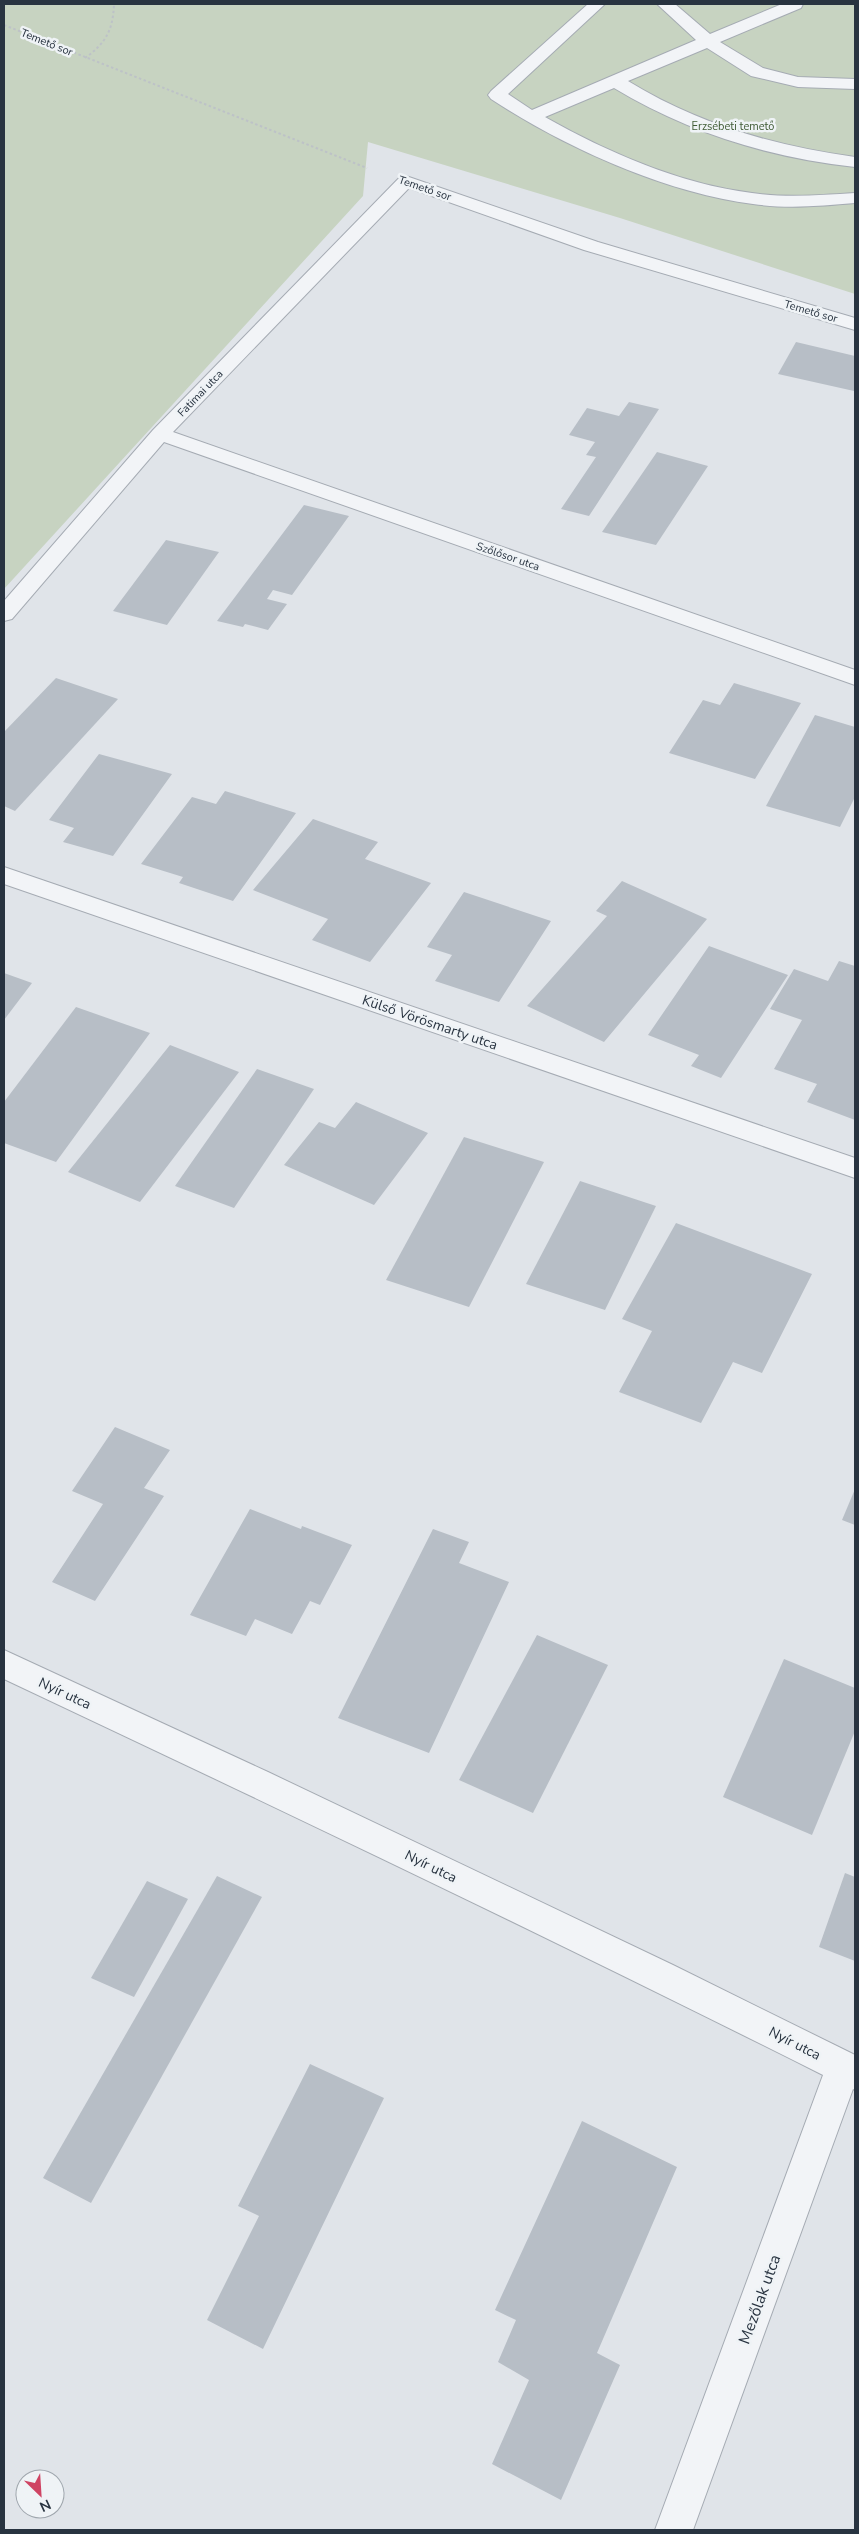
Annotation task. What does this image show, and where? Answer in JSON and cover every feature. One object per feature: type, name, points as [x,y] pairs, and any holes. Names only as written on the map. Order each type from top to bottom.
[{"type":"street","points":[[597,4],[497,95],[560,134],[609,156],[708,191],[754,199],[855,198]]},
{"type":"street","points":[[665,4],[709,42],[757,72],[798,82],[855,84]]},
{"type":"street","points":[[530,117],[795,4]]},
{"type":"street","points":[[615,81],[675,114],[755,142],[824,159],[855,162]]},
{"type":"street","name":"Temető sor","points":[[406,181],[591,246],[855,324]]},
{"type":"street","name":"Fatimai utca","points":[[4,614],[160,434],[406,181]]},
{"type":"street","name":"Szőlősor utca","points":[[160,434],[855,678]]},
{"type":"street","name":"Külső Vörösmarty utca","points":[[4,875],[855,1168]]},
{"type":"street","name":"Nyír utca","points":[[4,1664],[257,1782],[598,1946],[849,2070]]},
{"type":"street","name":"Mezőlak utca","points":[[674,2530],[849,2070]]},
{"type":"path","points":[[85,58],[106,42],[112,34],[114,4]]},
{"type":"path","name":"Temető sor","points":[[4,25],[325,153],[406,181]]},
{"type":"green space","name":"Erzsébeti temető","points":[[4,4],[855,4],[855,294],[620,218],[368,142],[363,196],[4,589]]},
{"type":"building","points":[[796,342],[855,356],[854,391],[778,374]]},
{"type":"building","points":[[629,402],[659,409],[589,516],[561,509],[596,457],[586,455],[595,442],[569,435],[587,408],[619,416]]},
{"type":"building","points":[[657,452],[708,466],[656,545],[602,532]]},
{"type":"building","points":[[304,505],[349,516],[292,595],[273,590],[267,599],[287,604],[268,630],[245,624],[243,627],[217,621]]},
{"type":"building","points":[[166,540],[219,552],[167,625],[113,611]]},
{"type":"building","points":[[56,678],[118,699],[15,811],[4,806],[4,732]]},
{"type":"building","points":[[734,683],[801,703],[755,779],[669,753],[703,700],[720,705]]},
{"type":"building","points":[[815,715],[855,727],[855,797],[840,827],[766,806]]},
{"type":"building","points":[[99,754],[172,774],[113,856],[63,842],[74,828],[49,820]]},
{"type":"building","points":[[225,791],[296,813],[233,901],[179,883],[183,877],[141,864],[192,797],[216,804]]},
{"type":"building","points":[[313,819],[378,842],[365,859],[431,883],[370,962],[312,940],[328,919],[253,890]]},
{"type":"building","points":[[622,881],[707,919],[604,1042],[527,1006],[607,916],[596,911]]},
{"type":"building","points":[[464,892],[551,921],[499,1002],[435,981],[452,955],[427,947]]},
{"type":"building","points":[[709,946],[788,975],[721,1078],[691,1066],[699,1055],[648,1035]]},
{"type":"building","points":[[839,961],[855,966],[855,1120],[807,1102],[817,1084],[774,1069],[802,1020],[770,1009],[794,969],[828,981]]},
{"type":"building","points":[[4,973],[32,983],[4,1020]]},
{"type":"building","points":[[76,1007],[150,1033],[56,1162],[4,1143],[4,1102]]},
{"type":"building","points":[[170,1045],[239,1072],[140,1202],[68,1172]]},
{"type":"building","points":[[257,1069],[314,1089],[234,1208],[175,1186]]},
{"type":"building","points":[[356,1102],[428,1133],[374,1205],[284,1165],[319,1122],[335,1128]]},
{"type":"building","points":[[464,1137],[544,1162],[469,1307],[386,1280]]},
{"type":"building","points":[[580,1181],[656,1206],[605,1310],[526,1284]]},
{"type":"building","points":[[676,1223],[812,1274],[762,1373],[733,1362],[701,1423],[619,1392],[652,1331],[622,1319]]},
{"type":"building","points":[[115,1427],[170,1450],[144,1488],[164,1496],[95,1601],[52,1582],[103,1504],[72,1491]]},
{"type":"building","points":[[855,1489],[855,1525],[842,1520]]},
{"type":"building","points":[[250,1509],[301,1529],[302,1526],[352,1545],[320,1605],[310,1601],[292,1634],[255,1619],[246,1636],[190,1615]]},
{"type":"building","points":[[433,1529],[469,1542],[459,1563],[509,1582],[429,1753],[338,1718]]},
{"type":"building","points":[[537,1635],[608,1665],[533,1813],[459,1780]]},
{"type":"building","points":[[784,1659],[855,1688],[855,1731],[812,1835],[723,1797]]},
{"type":"building","points":[[845,1873],[855,1877],[855,1961],[819,1947]]},
{"type":"building","points":[[217,1876],[262,1897],[91,2203],[43,2178]]},
{"type":"building","points":[[147,1881],[188,1899],[134,1997],[91,1978]]},
{"type":"building","points":[[310,2064],[384,2098],[263,2349],[207,2320],[259,2216],[238,2206]]},
{"type":"building","points":[[582,2121],[677,2167],[597,2353],[620,2365],[561,2500],[492,2464],[529,2380],[498,2362],[516,2320],[495,2310]]}]
